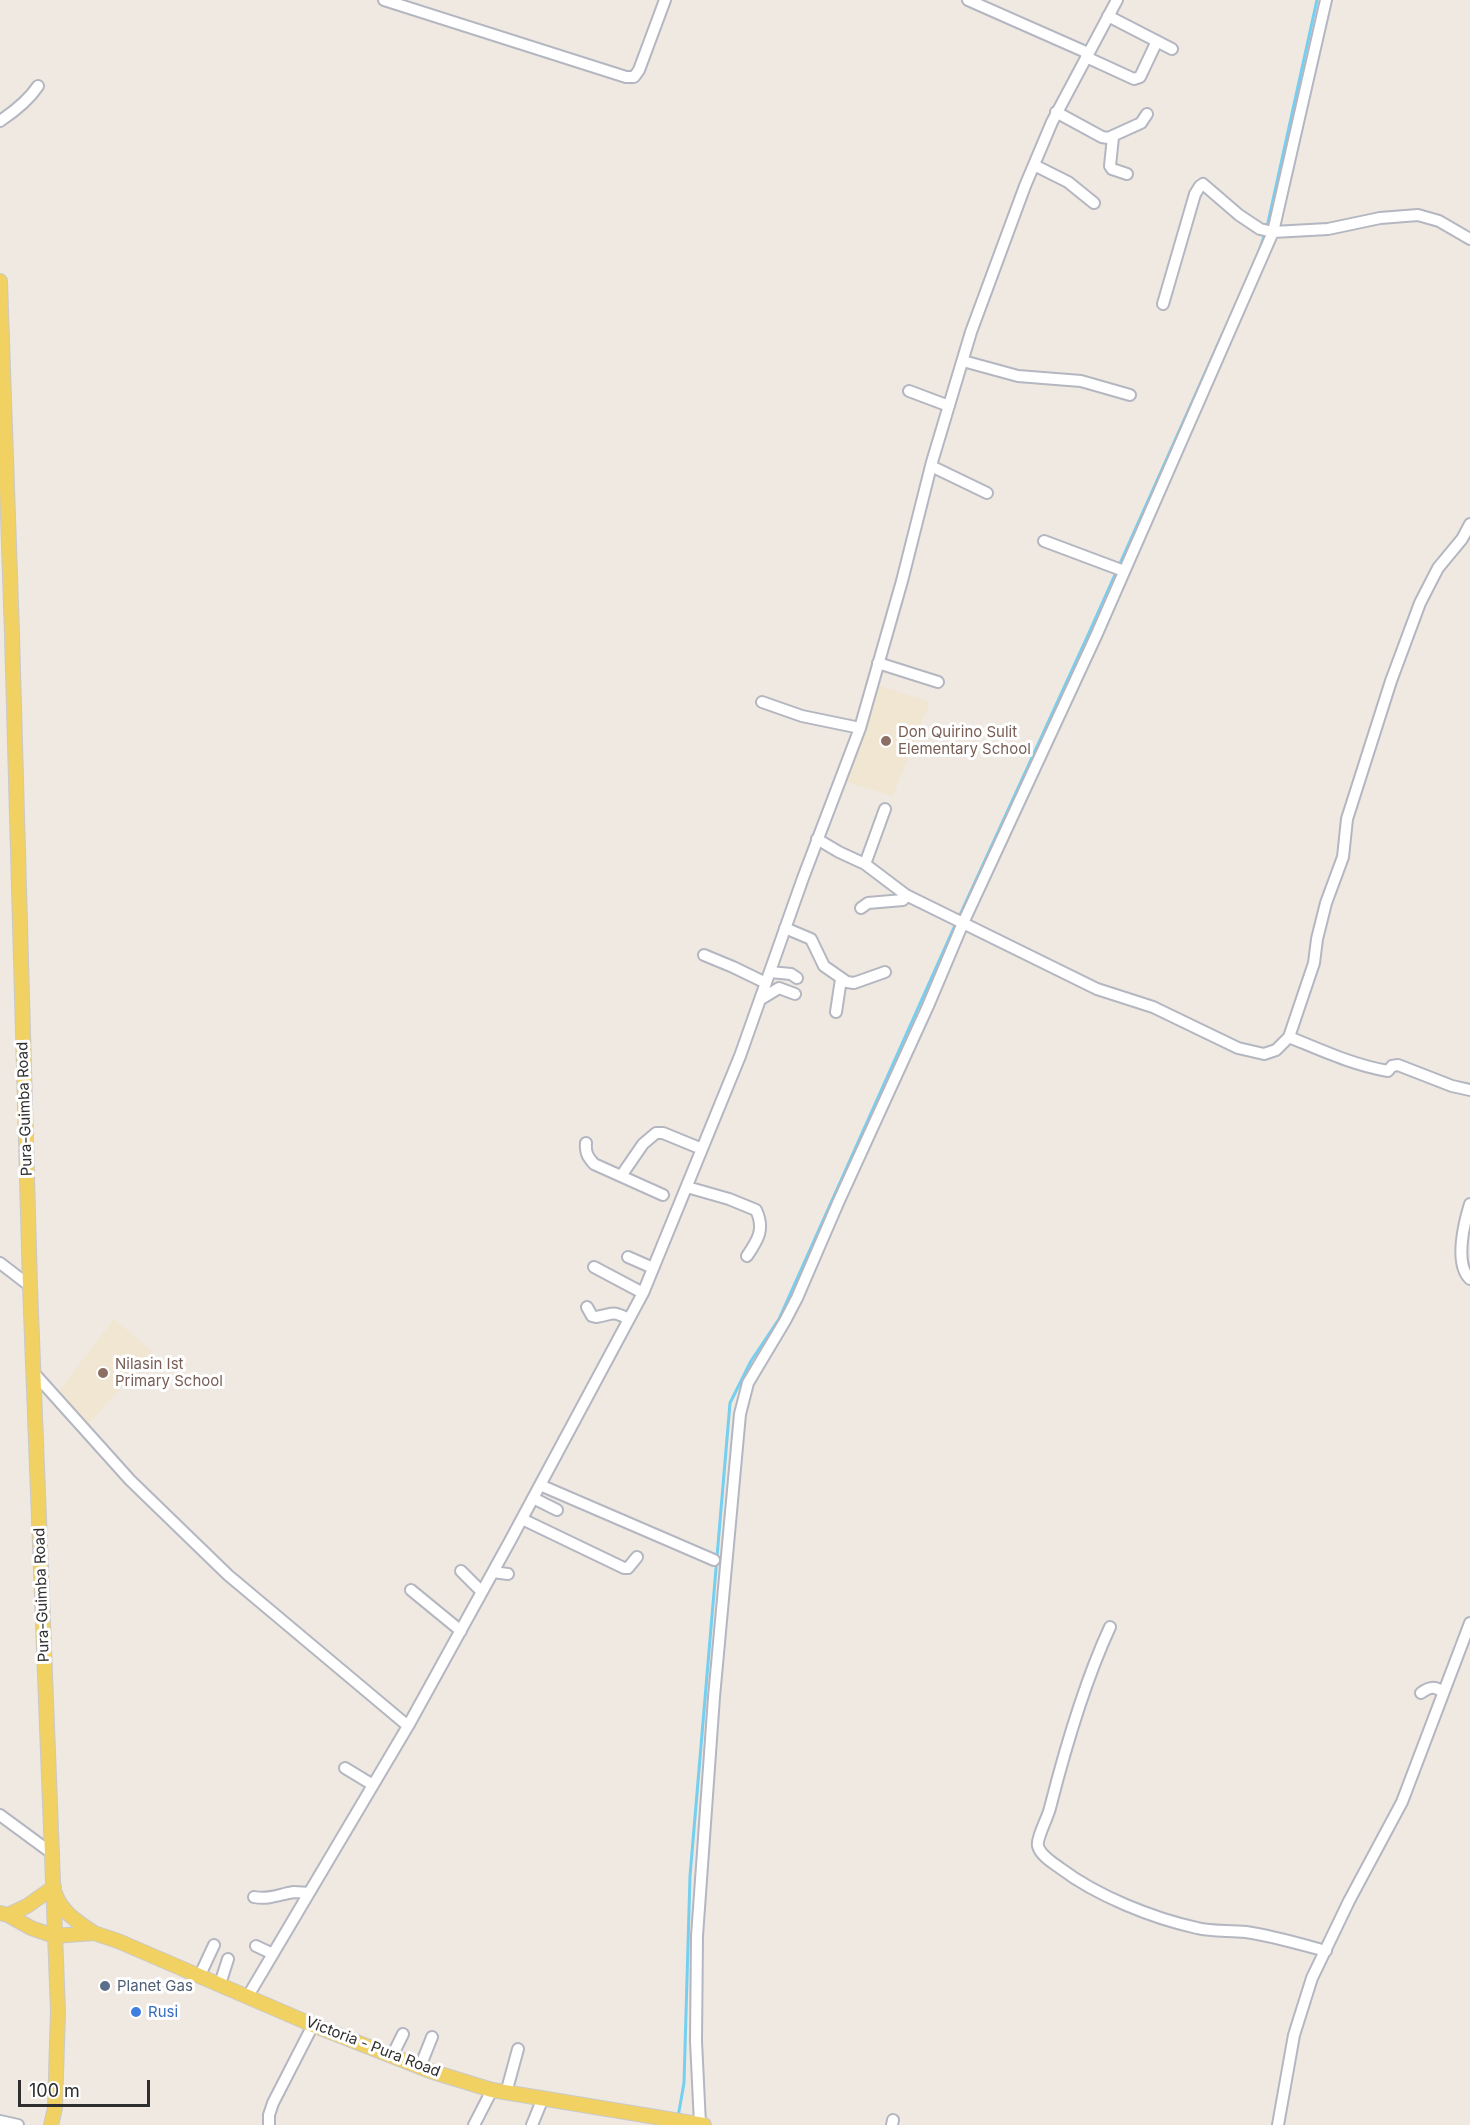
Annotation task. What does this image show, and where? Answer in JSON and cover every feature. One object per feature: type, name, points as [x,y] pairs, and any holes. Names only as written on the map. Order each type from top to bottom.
[{"type":"main road","name":"Pura-Guimba Road","points":[[0,281],[4,480],[30,1286],[58,2012],[56,2086],[51,2125]]},
{"type":"main road","points":[[4,1914],[27,1906],[54,1887],[58,1902],[64,1910],[94,1933]]},
{"type":"main road","points":[[4,1914],[31,1928],[54,1936]]},
{"type":"main road","name":"Victoria - Pura Road","points":[[54,1936],[94,1933],[118,1941],[313,2025],[420,2067],[499,2091],[663,2122],[702,2125]]},
{"type":"street","points":[[384,0],[626,77],[634,77],[639,70],[665,0]]},
{"type":"street","points":[[968,0],[1134,79],[1140,77],[1157,41]]},
{"type":"street","points":[[248,1996],[408,1726],[643,1293],[740,1056],[860,728],[931,466],[971,332],[1056,112],[1117,0]]},
{"type":"street","points":[[702,2125],[696,2041],[697,1936],[715,1685],[743,1399],[748,1383],[797,1298],[963,923],[1124,571],[1273,232],[1326,0]]},
{"type":"street","points":[[1108,16],[1172,49]]},
{"type":"street","points":[[0,121],[32,96],[38,86]]},
{"type":"street","points":[[1056,112],[1102,137],[1113,137],[1141,123],[1147,114]]},
{"type":"street","points":[[1113,137],[1110,166],[1112,169],[1127,174]]},
{"type":"street","points":[[1034,165],[1068,182],[1094,203]]},
{"type":"street","points":[[1163,304],[1195,194],[1203,184],[1239,215],[1260,229],[1273,232],[1328,229],[1380,218],[1418,214],[1439,221],[1470,239]]},
{"type":"street","points":[[963,361],[1018,376],[1081,381],[1130,395]]},
{"type":"street","points":[[909,391],[949,406]]},
{"type":"street","points":[[931,466],[987,493]]},
{"type":"street","points":[[818,839],[865,864],[906,896],[1097,989],[1153,1007],[1238,1048],[1264,1054],[1276,1050],[1288,1037],[1314,963],[1326,903],[1343,857],[1347,819],[1391,681],[1420,603],[1438,568],[1470,524]]},
{"type":"street","points":[[1044,541],[1124,571]]},
{"type":"street","points":[[878,663],[938,682]]},
{"type":"street","points":[[762,702],[801,716],[860,728]]},
{"type":"street","points":[[865,864],[885,809]]},
{"type":"street","points":[[861,908],[868,903],[903,900],[906,896]]},
{"type":"street","points":[[786,928],[811,939],[824,966],[841,979],[854,983],[885,972]]},
{"type":"street","points":[[704,955],[766,983]]},
{"type":"street","points":[[770,972],[791,974],[797,978]]},
{"type":"street","points":[[836,1012],[841,979]]},
{"type":"street","points":[[760,999],[779,988],[795,994]]},
{"type":"street","points":[[1288,1037],[1374,1069],[1388,1071],[1392,1066],[1398,1065],[1452,1086],[1470,1090]]},
{"type":"street","points":[[621,1176],[643,1144],[656,1133],[663,1133],[702,1149]]},
{"type":"street","points":[[586,1143],[585,1150],[594,1164],[663,1195]]},
{"type":"street","points":[[687,1187],[729,1199],[756,1210],[761,1229],[760,1235],[747,1256]]},
{"type":"street","points":[[1470,1204],[1465,1220],[1462,1266],[1470,1279]]},
{"type":"street","points":[[628,1257],[653,1268]]},
{"type":"street","points":[[0,1263],[30,1286]]},
{"type":"street","points":[[594,1267],[643,1293]]},
{"type":"street","points":[[586,1307],[592,1316],[617,1313],[629,1319]]},
{"type":"street","points":[[33,1372],[130,1480],[228,1575],[408,1726]]},
{"type":"street","points":[[540,1485],[714,1560]]},
{"type":"street","points":[[533,1498],[557,1510]]},
{"type":"street","points":[[522,1519],[624,1568],[628,1568],[637,1557]]},
{"type":"street","points":[[461,1571],[482,1592]]},
{"type":"street","points":[[493,1572],[508,1574]]},
{"type":"street","points":[[411,1590],[461,1630]]},
{"type":"street","points":[[1278,2125],[1294,2036],[1312,1978],[1349,1901],[1402,1802],[1470,1623]]},
{"type":"street","points":[[1110,1627],[1087,1688],[1038,1847],[1045,1856],[1081,1882],[1160,1918],[1209,1930],[1244,1932],[1273,1937],[1326,1951]]},
{"type":"street","points":[[1420,1693],[1435,1687],[1443,1692]]},
{"type":"street","points":[[345,1768],[374,1785]]},
{"type":"street","points":[[0,1815],[52,1854]]},
{"type":"street","points":[[254,1897],[263,1899],[293,1892],[309,1893]]},
{"type":"street","points":[[200,1976],[214,1945]]},
{"type":"street","points":[[256,1946],[273,1954]]},
{"type":"street","points":[[220,1984],[228,1959]]},
{"type":"street","points":[[269,2125],[273,2103],[313,2025]]},
{"type":"street","points":[[392,2056],[403,2034]]},
{"type":"street","points":[[420,2067],[432,2037]]},
{"type":"street","points":[[474,2125],[499,2091],[518,2049]]},
{"type":"street","points":[[532,2125],[543,2098]]},
{"type":"street","points":[[0,2121],[18,2125]]},
{"type":"shaded area","name":"Don Quirino Sulit Elementary School","points":[[877,685],[930,702],[893,796],[843,781]]},
{"type":"shaded area","name":"Nilasin Ist Primary School","points":[[114,1319],[153,1352],[87,1426],[56,1395]]},
{"type":"waterway","points":[[1267,227],[1317,0]]},
{"type":"waterway","points":[[1259,252],[1265,233]]},
{"type":"waterway","points":[[959,917],[1222,335]]},
{"type":"waterway","points":[[678,2117],[684,2083],[690,1876],[730,1403],[751,1361],[779,1319],[956,923]]},
{"type":"place","name":"Don Quirino Sulit Elementary School","points":[[886,741]]},
{"type":"place","name":"Nilasin Ist Primary School","points":[[103,1373]]},
{"type":"place","name":"Planet Gas","points":[[105,1986]]},
{"type":"place","name":"Rusi","points":[[136,2012]]}]
